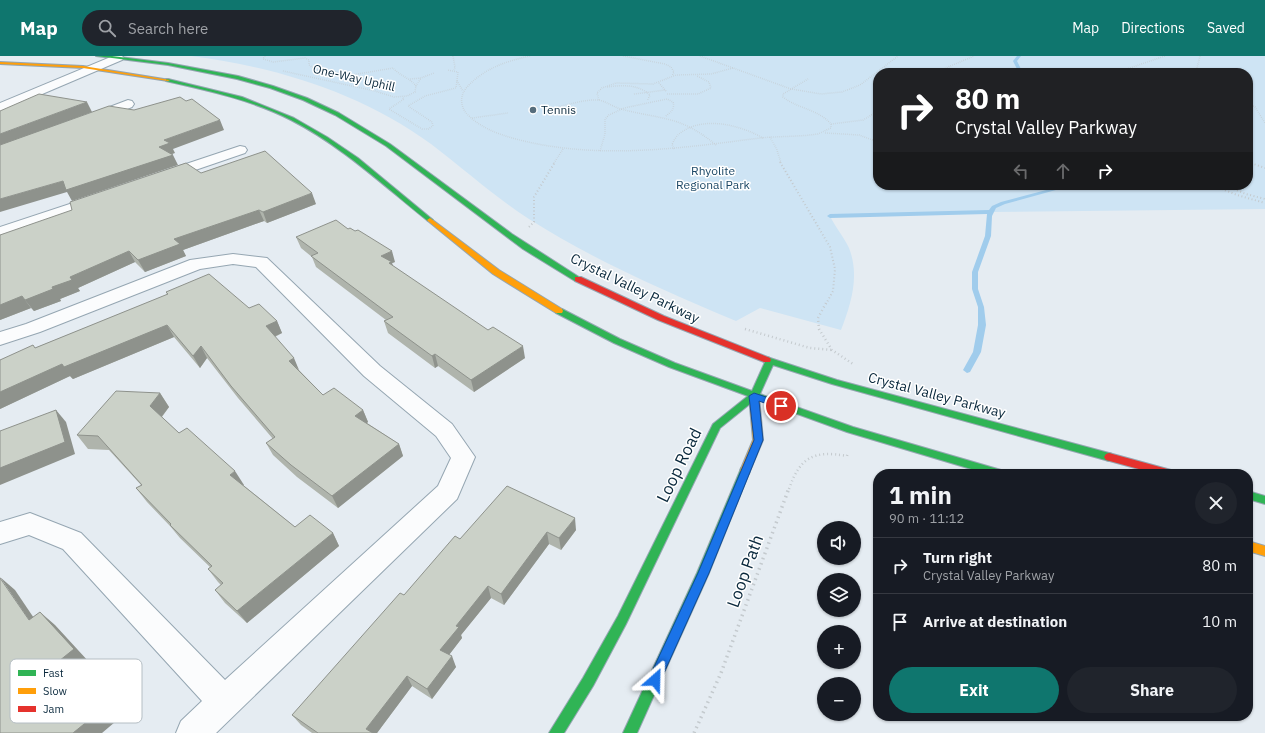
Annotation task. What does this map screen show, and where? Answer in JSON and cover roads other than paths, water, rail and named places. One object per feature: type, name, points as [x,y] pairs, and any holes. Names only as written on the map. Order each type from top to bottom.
[{"type":"main road","name":"Crystal Valley Parkway","points":[[98,56],[178,66],[222,74],[270,87],[319,105],[342,116],[384,142],[489,222],[572,276],[610,296],[700,335],[809,374],[1153,469]]},
{"type":"main road","points":[[0,63],[93,68],[152,76],[194,85],[240,98],[287,116],[308,127],[347,153],[465,249],[527,292],[568,316],[672,365],[754,396],[850,430],[984,469]]},
{"type":"main road","points":[[630,733],[703,573],[758,440],[754,396],[770,361]]},
{"type":"main road","name":"Loop Road","points":[[556,733],[588,682],[622,620],[716,426],[754,396]]},
{"type":"main road","points":[[1253,496],[1265,500]]},
{"type":"main road","points":[[1253,547],[1265,551]]},
{"type":"street","points":[[0,108],[118,58]]},
{"type":"street","points":[[82,122],[128,104]]},
{"type":"street","points":[[154,180],[240,150]]},
{"type":"street","points":[[0,232],[110,196]]},
{"type":"street","points":[[0,339],[33,328],[196,264],[233,259],[261,262],[372,371],[444,430],[463,457],[448,492],[224,702],[193,733]]},
{"type":"street","points":[[0,533],[30,524],[72,541],[224,702]]},
{"type":"waterway","points":[[1018,68],[1015,61],[1019,56]]},
{"type":"waterway","points":[[991,212],[994,207],[1003,203],[1052,190]]},
{"type":"waterway","points":[[830,216],[991,212]]},
{"type":"waterway","points":[[967,370],[977,352],[982,325],[981,307],[975,289],[975,272],[988,236],[989,216],[991,212]]},
{"type":"place","name":"Tennis","points":[[533,110]]},
{"type":"park label","name":"Rhyolite Regional Park","points":[[713,178]]}]
